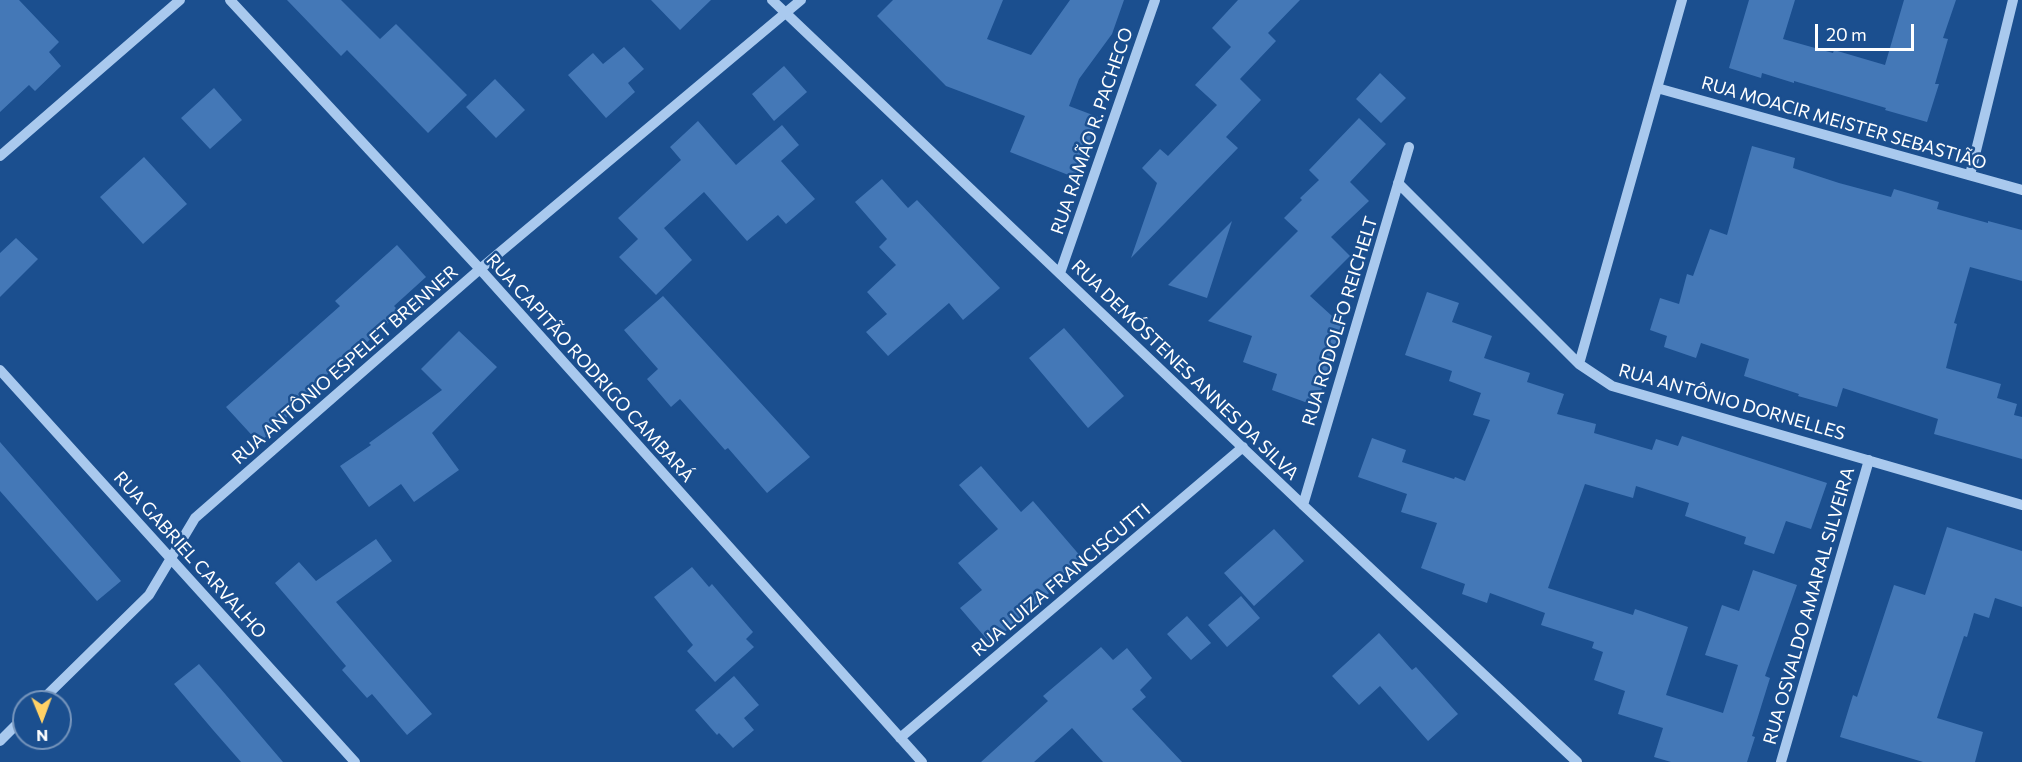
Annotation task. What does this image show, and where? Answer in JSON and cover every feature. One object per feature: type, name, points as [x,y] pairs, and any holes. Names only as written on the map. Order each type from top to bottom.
[{"type":"street","points":[[0,156],[180,0]]},
{"type":"street","name":"RUA CAPITÃO RODRIGO CAMBARÁ","points":[[230,0],[480,269],[922,762]]},
{"type":"street","name":"RUA DEMÓSTENES ANNES DA SILVA","points":[[772,0],[1577,762]]},
{"type":"street","name":"RUA ANTÔNIO ESPELET BRENNER","points":[[52,690],[148,595],[195,518],[480,269],[801,0]]},
{"type":"street","name":"RUA RAMÃO R. PACHECO","points":[[1060,273],[1155,0]]},
{"type":"street","points":[[1579,364],[1682,0]]},
{"type":"street","points":[[1970,176],[2013,0]]},
{"type":"street","name":"RUA MOACIR MEISTER SEBASTIÃO","points":[[1657,88],[2022,190]]},
{"type":"street","name":"RUA RODOLFO REICHELT","points":[[1303,505],[1409,147]]},
{"type":"street","name":"RUA ANTÔNIO DORNELLES","points":[[1398,183],[1579,364],[1612,386],[2022,505]]},
{"type":"street","name":"RUA GABRIEL CARVALHO","points":[[0,370],[355,762]]},
{"type":"street","name":"RUA LUIZA FRANCISCUTTI","points":[[900,738],[1243,447]]},
{"type":"street","name":"RUA OSVALDO AMARAL SILVEIRA","points":[[1781,762],[1869,459]]},
{"type":"street","points":[[0,741],[12,729]]},
{"type":"building","points":[[0,0],[19,0],[59,42],[49,52],[61,66],[35,91],[29,85],[0,112]]},
{"type":"building","points":[[287,0],[341,0],[380,39],[396,24],[467,95],[428,133],[347,50],[341,56]]},
{"type":"building","points":[[651,0],[711,0],[680,30]]},
{"type":"building","points":[[893,0],[1003,0],[987,39],[1031,55],[1070,0],[1124,0],[1112,34],[1079,79],[1069,106],[1098,117],[1076,178],[1010,152],[1025,116],[946,86],[877,16]]},
{"type":"building","points":[[1238,0],[1300,0],[1268,33],[1276,41],[1240,79],[1261,100],[1226,137],[1238,148],[1131,258],[1157,183],[1142,168],[1160,149],[1168,156],[1217,105],[1195,85],[1231,47],[1212,28]]},
{"type":"building","points":[[1749,0],[1795,0],[1783,39],[1833,53],[1834,50],[1885,65],[1904,0],[1956,0],[1943,38],[1948,39],[1935,84],[1939,84],[1927,122],[1794,81],[1794,83],[1762,73],[1761,78],[1729,68]]},
{"type":"building","points":[[624,47],[644,69],[628,83],[635,92],[606,118],[568,75],[593,53],[603,64]]},
{"type":"building","points":[[784,66],[807,92],[774,121],[752,94]]},
{"type":"building","points":[[1380,73],[1406,98],[1381,123],[1356,99]]},
{"type":"building","points":[[495,79],[525,110],[496,138],[466,107]]},
{"type":"building","points":[[214,88],[242,120],[210,149],[181,118]]},
{"type":"building","points":[[1359,118],[1386,144],[1350,182],[1369,201],[1331,237],[1350,256],[1310,296],[1343,326],[1316,406],[1272,390],[1277,374],[1243,362],[1252,336],[1208,321],[1298,231],[1284,218],[1319,180],[1309,170]]},
{"type":"building","points":[[698,121],[736,165],[782,125],[799,145],[781,161],[815,199],[786,224],[778,215],[747,241],[704,192],[664,228],[692,260],[656,295],[619,257],[638,239],[618,218],[681,160],[670,147]]},
{"type":"building","points":[[1752,146],[1795,158],[1793,168],[1839,183],[1891,197],[1894,189],[1939,202],[1937,209],[2022,230],[2022,281],[1970,267],[1954,323],[1957,324],[1946,368],[2001,384],[1997,398],[2017,404],[2014,415],[2022,417],[2022,459],[1934,434],[1938,419],[1843,388],[1837,407],[1798,396],[1799,394],[1744,376],[1749,359],[1701,343],[1696,358],[1664,347],[1667,336],[1650,330],[1660,298],[1679,304],[1687,274],[1693,276],[1710,229],[1727,235]]},
{"type":"building","points":[[144,157],[187,204],[143,244],[100,197]]},
{"type":"building","points":[[882,179],[908,208],[917,200],[1000,288],[963,320],[949,303],[888,356],[866,332],[887,314],[867,292],[896,265],[879,247],[887,239],[855,202]]},
{"type":"building","points":[[1232,221],[1207,298],[1168,285]]},
{"type":"building","points":[[16,238],[38,259],[0,297],[0,253]]},
{"type":"building","points":[[397,245],[426,277],[394,306],[400,312],[331,375],[329,373],[259,443],[226,407],[340,306],[335,301]]},
{"type":"building","points":[[1427,292],[1459,303],[1452,322],[1492,336],[1484,358],[1530,373],[1527,382],[1564,394],[1557,414],[1596,424],[1594,433],[1652,450],[1656,439],[1678,446],[1682,436],[1827,483],[1811,529],[1786,521],[1774,554],[1744,544],[1746,537],[1685,516],[1689,503],[1636,486],[1633,498],[1585,484],[1548,588],[1633,615],[1635,609],[1688,627],[1666,695],[1723,713],[1738,665],[1705,655],[1722,605],[1739,611],[1753,570],[1797,585],[1765,676],[1770,678],[1752,736],[1755,737],[1747,762],[1671,762],[1654,757],[1663,728],[1618,714],[1625,691],[1594,680],[1603,652],[1592,648],[1594,642],[1541,625],[1545,613],[1490,593],[1487,603],[1462,594],[1465,584],[1421,568],[1437,523],[1401,512],[1407,494],[1358,477],[1372,438],[1406,450],[1402,462],[1465,481],[1490,420],[1473,415],[1481,393],[1449,381],[1452,371],[1405,355]]},
{"type":"building","points":[[663,296],[810,457],[767,493],[728,448],[725,450],[680,399],[671,407],[647,379],[658,369],[624,330]]},
{"type":"building","points":[[1064,328],[1124,396],[1088,428],[1029,358]]},
{"type":"building","points":[[459,331],[497,367],[432,433],[459,470],[414,502],[401,484],[369,507],[340,466],[442,390],[421,369]]},
{"type":"building","points":[[0,442],[121,581],[97,601],[0,491]]},
{"type":"building","points":[[981,466],[1021,512],[1033,501],[1082,558],[1046,589],[1049,593],[991,644],[960,608],[982,590],[958,563],[998,529],[959,485]]},
{"type":"building","points":[[1947,527],[2022,551],[2022,607],[1995,598],[1989,618],[1974,613],[1937,718],[1983,732],[1975,762],[1923,762],[1840,737],[1853,695],[1857,697],[1894,585],[1925,595]]},
{"type":"building","points":[[1274,529],[1304,561],[1254,606],[1224,573]]},
{"type":"building","points":[[376,539],[392,561],[336,602],[432,714],[407,735],[372,694],[367,698],[342,670],[346,666],[275,583],[299,562],[316,581]]},
{"type":"building","points":[[692,567],[709,587],[712,584],[753,632],[746,639],[754,647],[715,682],[687,651],[693,645],[654,597]]},
{"type":"building","points":[[1241,596],[1260,618],[1227,647],[1208,625]]},
{"type":"building","points":[[1187,616],[1211,643],[1191,660],[1167,634]]},
{"type":"building","points":[[1379,633],[1412,670],[1416,667],[1458,714],[1428,741],[1380,686],[1359,705],[1332,676]]},
{"type":"building","points":[[1101,647],[1113,660],[1127,648],[1152,678],[1140,690],[1146,697],[1132,709],[1182,762],[1103,762],[1072,728],[1034,762],[981,762],[1048,701],[1043,696]]},
{"type":"building","points":[[199,664],[283,762],[241,762],[213,730],[174,684]]},
{"type":"building","points":[[734,676],[759,705],[744,718],[754,730],[733,748],[719,733],[717,735],[695,710]]}]
